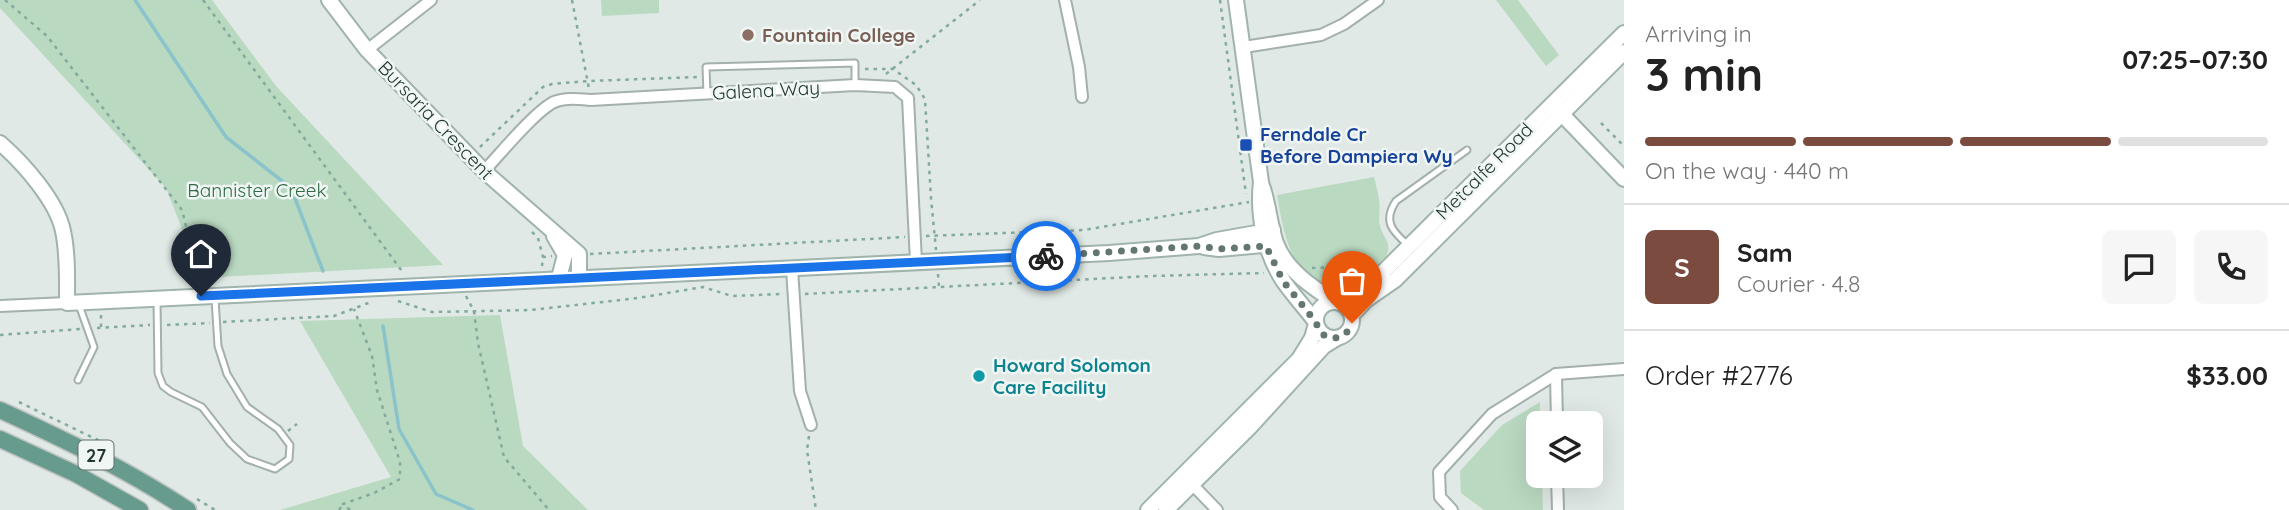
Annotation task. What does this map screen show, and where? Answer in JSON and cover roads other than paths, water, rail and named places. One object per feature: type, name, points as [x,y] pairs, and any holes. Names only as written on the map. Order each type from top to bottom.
[{"type":"main road","name":"27","points":[[0,410],[87,450],[188,510]]},
{"type":"main road","name":"27","points":[[0,439],[76,474],[140,510]]},
{"type":"street","name":"Bursaria Crescent","points":[[329,0],[366,50],[484,171],[552,232],[572,255]]},
{"type":"street","points":[[366,50],[431,0]]},
{"type":"street","points":[[1065,0],[1079,67],[1082,97]]},
{"type":"street","points":[[1236,0],[1261,182],[1268,200],[1270,238],[1283,281],[1321,333],[1326,337],[1337,338]]},
{"type":"street","points":[[1244,47],[1321,34],[1344,24],[1378,0]]},
{"type":"street","name":"Metcalfe Road","points":[[1166,510],[1187,480],[1299,359],[1312,338],[1318,310],[1322,306],[1353,296],[1414,251],[1557,109],[1624,33]]},
{"type":"street","name":"Metcalfe Road","points":[[1557,109],[1624,52]]},
{"type":"street","name":"Galena Way","points":[[484,171],[537,115],[562,99],[591,100],[855,85],[895,87],[908,99],[916,262]]},
{"type":"street","points":[[1557,109],[1624,179]]},
{"type":"street","points":[[0,144],[12,153],[57,212],[63,233],[73,302]]},
{"type":"street","points":[[0,306],[1123,253],[1199,246],[1219,249],[1270,238]]},
{"type":"street","points":[[1270,238],[1295,272],[1312,287],[1348,308],[1352,315]]},
{"type":"street","name":"Metcalfe Road","points":[[1147,510],[1250,427],[1324,346],[1346,334],[1350,329],[1352,315],[1366,300],[1395,279],[1414,251]]},
{"type":"street","points":[[572,255],[579,277]]},
{"type":"street","points":[[559,278],[572,255]]},
{"type":"street","points":[[792,268],[800,391],[811,425]]},
{"type":"street","points":[[1452,510],[1440,497],[1438,472],[1492,414],[1556,373],[1624,369]]},
{"type":"street","points":[[1556,373],[1556,411]]},
{"type":"street","points":[[1187,480],[1217,510]]},
{"type":"street","points":[[1557,488],[1558,510]]},
{"type":"lane","points":[[707,94],[706,67],[855,63],[855,85]]},
{"type":"lane","points":[[1414,251],[1395,233],[1389,221],[1390,210],[1396,201],[1467,150]]},
{"type":"lane","points":[[157,298],[158,373],[163,386],[202,407],[230,443],[247,459],[275,469],[289,459],[290,445],[278,429],[247,407],[234,388],[218,346],[216,322],[208,296]]},
{"type":"lane","points":[[73,302],[94,347],[78,380]]},
{"type":"waterway","name":"Bannister Creek","points":[[135,0],[226,137],[291,188],[323,271]]},
{"type":"waterway","name":"Bannister Creek","points":[[383,326],[399,429],[436,494],[473,510]]},
{"type":"place","name":"Fountain College","points":[[748,35]]},
{"type":"place","name":"Ferndale Cr Before Dampiera Wy","points":[[1246,145]]},
{"type":"place","name":"Howard Solomon Care Facility","points":[[979,376]]}]
